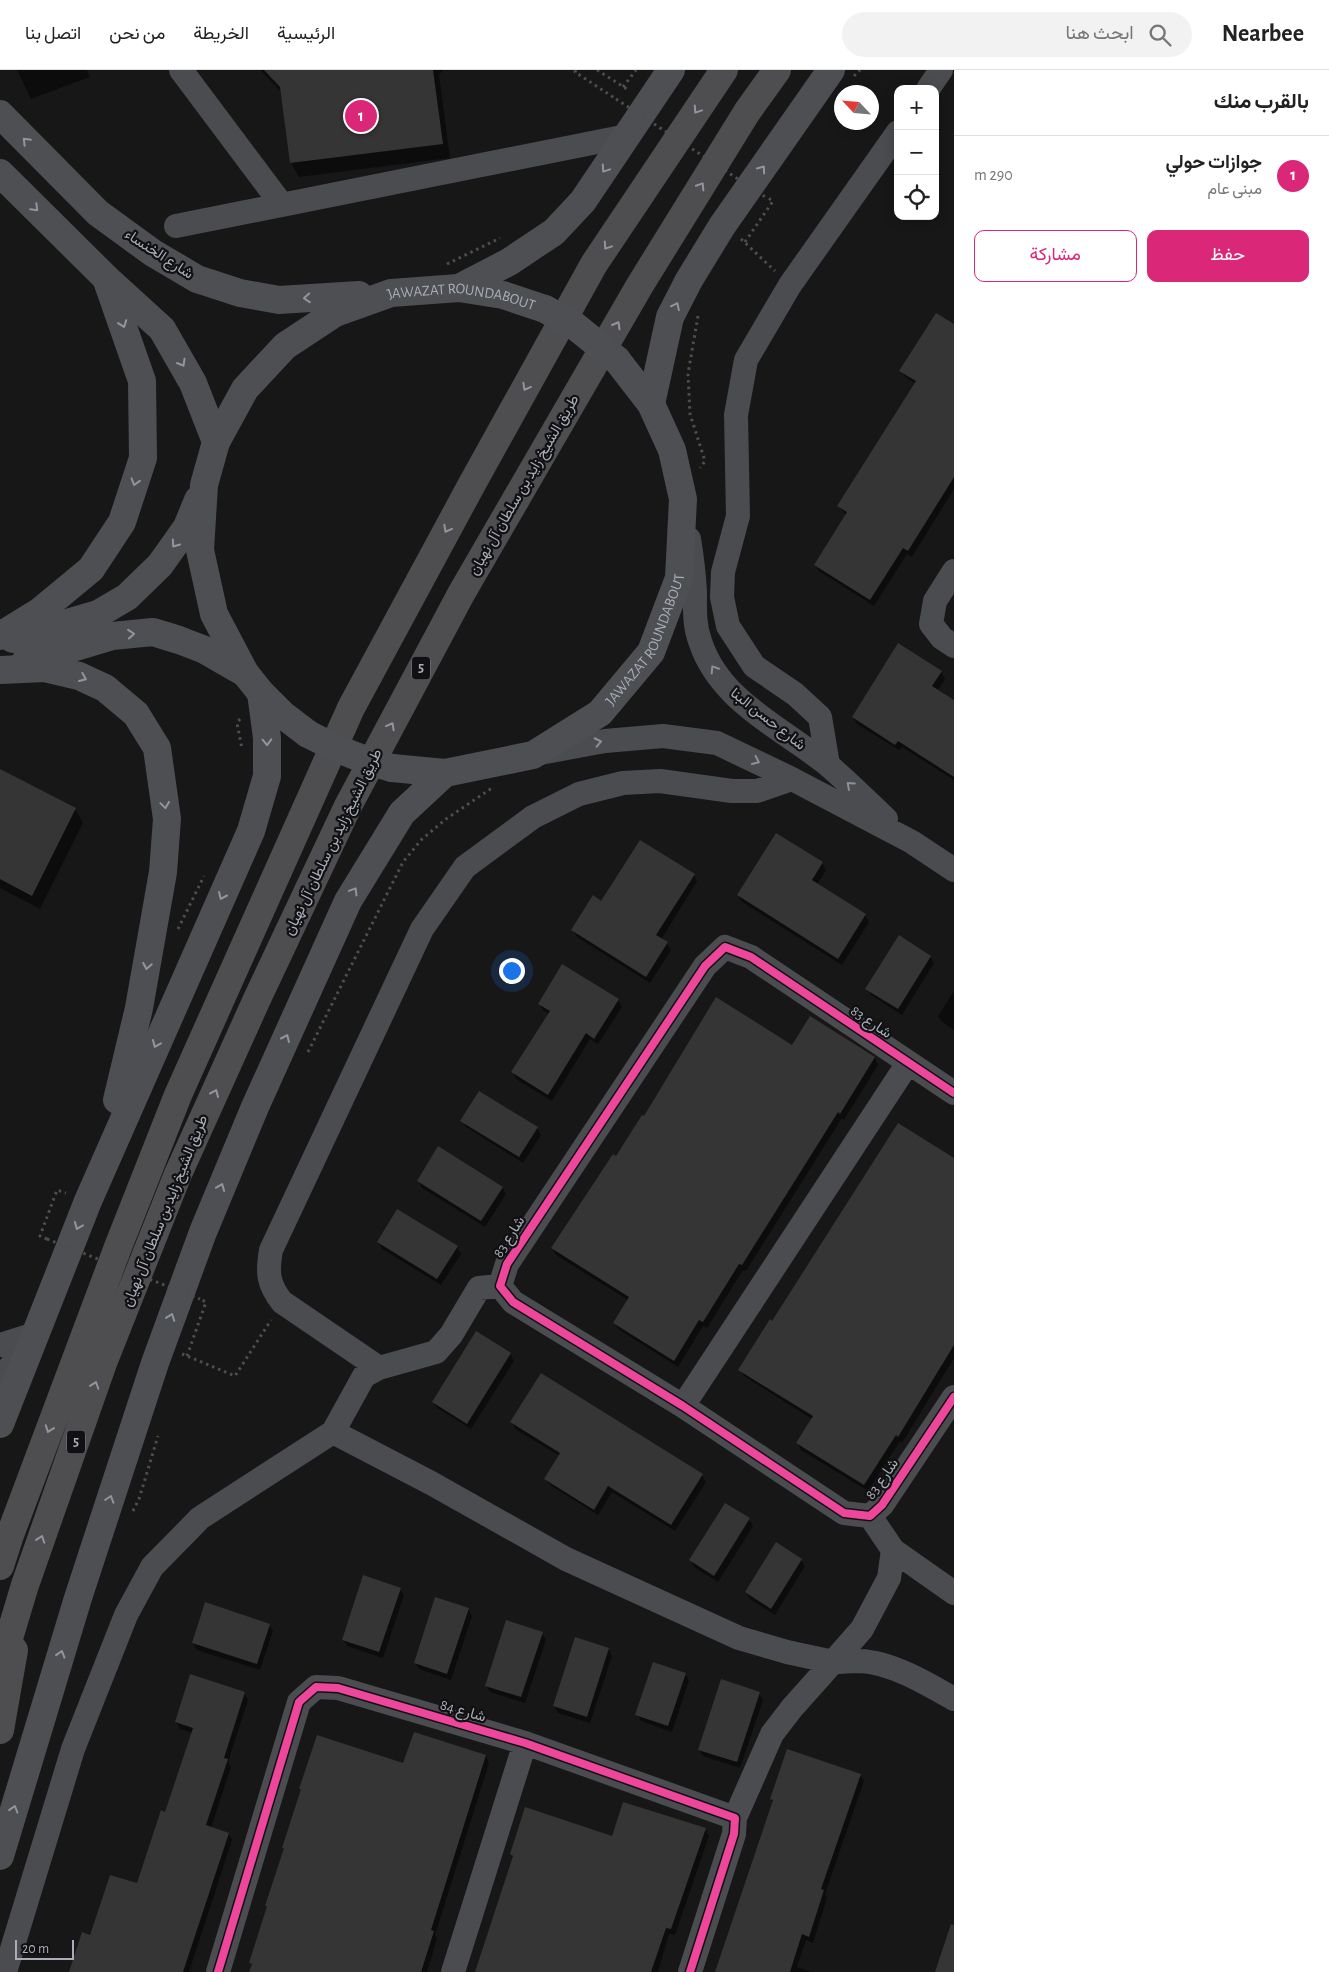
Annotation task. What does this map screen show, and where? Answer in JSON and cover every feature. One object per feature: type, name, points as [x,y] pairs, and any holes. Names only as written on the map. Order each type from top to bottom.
[{"type":"highway","name":"طريق الشيخ زايد بن سلطان آل نهيان","points":[[0,1566],[5,1547],[118,1247],[178,1095],[351,708],[594,264],[724,70]]},
{"type":"highway","name":"طريق الشيخ زايد بن سلطان آل نهيان","points":[[0,1668],[25,1585],[103,1363],[178,1174],[257,999],[348,806],[461,594],[640,285],[747,112],[777,70]]},
{"type":"highway","points":[[0,1730],[25,1585]]},
{"type":"main road","points":[[451,277],[509,262],[554,232],[583,202],[627,136],[639,97],[671,70]]},
{"type":"main road","points":[[651,404],[670,317],[689,280],[722,226],[842,74]]},
{"type":"main road","name":"شارع الخنساء","points":[[0,114],[98,212],[153,253],[197,279],[240,293],[278,300],[391,293]]},
{"type":"main road","points":[[0,173],[106,278],[162,329],[193,383],[216,442]]},
{"type":"main road","name":"JAWAZAT ROUNDABOUT","points":[[451,277],[545,309],[575,326],[618,360],[651,404],[672,450],[683,499],[679,578],[651,652],[600,713],[533,755],[445,773],[392,768],[362,760],[308,734],[283,715],[253,683],[214,614],[200,550],[204,484],[216,442],[245,390],[285,346],[335,312],[391,293],[451,277]]},
{"type":"main road","points":[[0,636],[39,612],[91,569],[122,522],[142,458],[142,381],[106,278]]},
{"type":"main road","points":[[0,643],[98,614],[127,597],[160,565],[187,527],[204,484]]},
{"type":"main road","points":[[0,670],[112,636],[152,632],[205,650],[253,683],[267,738],[267,776],[251,831],[79,1198]]},
{"type":"main road","points":[[0,670],[45,668],[79,676],[105,688],[136,714],[157,748],[167,820],[164,872],[139,1008],[122,1083],[79,1198],[35,1334],[0,1424]]},
{"type":"main road","points":[[0,1856],[78,1598],[148,1381],[203,1232],[255,1107],[348,901],[402,814],[445,773]]},
{"type":"street","points":[[181,70],[282,205]]},
{"type":"street","points":[[931,85],[941,70]]},
{"type":"street","points":[[176,226],[627,136]]},
{"type":"street","points":[[828,765],[820,717],[795,694],[754,666],[728,626],[722,597],[723,572],[738,516],[736,415],[746,360],[790,285],[894,138]]},
{"type":"street","name":"شارع حسن البنا","points":[[683,499],[694,576],[694,612],[699,639],[706,658],[720,680],[740,701],[828,765],[912,842]]},
{"type":"street","points":[[954,572],[935,601],[931,624],[942,638],[954,646]]},
{"type":"street","name":"شارع حسن البنا","points":[[533,755],[604,741],[663,736],[717,743],[792,778],[912,842],[954,870]]},
{"type":"street","points":[[379,1368],[282,1302],[272,1288],[268,1268],[271,1250],[422,929],[465,867],[533,817],[579,794],[623,783],[660,781],[732,791],[757,791],[792,778]]},
{"type":"street","name":"شارع 83","points":[[954,1093],[750,957],[725,948],[705,966],[506,1264],[500,1286],[513,1302],[683,1406],[844,1513],[870,1516],[882,1505],[954,1397]]},
{"type":"street","points":[[683,1406],[908,1063]]},
{"type":"street","points":[[5,1972],[73,1749],[126,1615],[152,1567],[200,1518],[333,1432],[364,1376],[379,1368],[436,1352],[451,1335],[479,1288],[500,1286]]},
{"type":"street","points":[[0,1345],[35,1334]]},
{"type":"street","points":[[0,1380],[35,1334]]},
{"type":"street","points":[[333,1432],[431,1483],[566,1560],[739,1638],[787,1652],[833,1662],[862,1661],[880,1665],[914,1676],[954,1700]]},
{"type":"street","points":[[870,1516],[893,1550],[954,1594]]},
{"type":"street","points":[[690,1972],[734,1834],[736,1818],[772,1734],[792,1708],[862,1629],[889,1578],[893,1550]]},
{"type":"street","name":"شارع 84","points":[[218,1972],[299,1702],[316,1687],[338,1688],[525,1743],[736,1818]]},
{"type":"street","points":[[453,1972],[525,1743]]},
{"type":"path","points":[[576,70],[575,72],[616,100],[767,198]]},
{"type":"path","points":[[597,70],[639,97]]},
{"type":"path","points":[[623,87],[636,70]]},
{"type":"path","points":[[842,74],[860,70]]},
{"type":"path","points":[[621,106],[639,97]]},
{"type":"path","points":[[762,200],[766,192]]},
{"type":"path","points":[[773,201],[745,242],[790,285]]},
{"type":"path","points":[[451,277],[505,235]]},
{"type":"path","points":[[683,499],[705,461],[690,414],[688,382],[699,311]]},
{"type":"path","points":[[304,1059],[402,862],[421,840],[498,782]]},
{"type":"path","points":[[174,936],[204,874]]},
{"type":"path","points":[[79,1198],[57,1190],[40,1236],[199,1298],[195,1305]]},
{"type":"path","points":[[206,1302],[187,1356],[235,1376],[282,1302]]},
{"type":"path","points":[[178,1360],[182,1345]]},
{"type":"path","points":[[131,1515],[158,1436]]},
{"type":"building","points":[[264,70],[433,70],[443,144],[290,163],[280,87]]},
{"type":"building","points":[[936,313],[954,324],[954,477],[908,551],[903,548],[870,600],[814,565],[847,512],[837,506],[916,381],[899,371]]},
{"type":"building","points":[[898,643],[942,671],[932,686],[954,700],[954,777],[898,741],[895,745],[852,717]]},
{"type":"building","points":[[0,769],[76,808],[32,896],[0,879]]},
{"type":"building","points":[[776,833],[823,862],[812,880],[866,914],[838,959],[737,895]]},
{"type":"building","points":[[640,840],[695,874],[656,935],[668,942],[646,977],[571,930],[593,895],[601,901]]},
{"type":"building","points":[[899,935],[931,956],[898,1009],[865,989]]},
{"type":"building","points":[[562,964],[619,999],[594,1039],[586,1033],[548,1095],[511,1072],[550,1011],[538,1004]]},
{"type":"building","points":[[716,997],[792,1045],[810,1016],[875,1057],[840,1114],[838,1112],[742,1265],[739,1264],[703,1322],[699,1320],[674,1361],[613,1323],[629,1297],[551,1248],[613,1154],[616,1156],[642,1115],[644,1116]]},
{"type":"building","points":[[479,1091],[538,1127],[519,1157],[460,1121]]},
{"type":"building","points":[[898,1123],[954,1158],[954,1345],[898,1437],[896,1435],[864,1485],[796,1443],[813,1416],[738,1370],[770,1319],[772,1321]]},
{"type":"building","points":[[438,1146],[503,1187],[481,1221],[417,1181]]},
{"type":"building","points":[[397,1209],[458,1246],[437,1279],[377,1242]]},
{"type":"building","points":[[476,1331],[511,1353],[467,1424],[432,1402]]},
{"type":"building","points":[[541,1373],[703,1474],[671,1525],[608,1486],[594,1510],[544,1479],[560,1453],[510,1422]]},
{"type":"building","points":[[725,1503],[750,1518],[714,1576],[689,1560]]},
{"type":"building","points":[[776,1542],[802,1559],[771,1609],[745,1592]]},
{"type":"building","points":[[363,1575],[401,1588],[379,1652],[342,1640]]},
{"type":"building","points":[[435,1597],[469,1608],[447,1674],[414,1663]]},
{"type":"building","points":[[205,1602],[270,1624],[257,1664],[192,1643]]},
{"type":"building","points":[[506,1620],[543,1632],[521,1697],[485,1686]]},
{"type":"building","points":[[575,1637],[609,1648],[587,1717],[553,1706]]},
{"type":"building","points":[[653,1662],[686,1673],[668,1726],[635,1715]]},
{"type":"building","points":[[190,1674],[245,1692],[224,1758],[228,1759],[206,1825],[229,1833],[183,1972],[69,1972],[82,1932],[90,1935],[110,1875],[137,1883],[161,1810],[165,1812],[193,1728],[175,1722]]},
{"type":"building","points":[[721,1679],[760,1692],[737,1762],[698,1750]]},
{"type":"building","points":[[414,1732],[486,1755],[431,1930],[434,1931],[421,1972],[249,1972],[252,1964],[249,1963],[267,1906],[265,1906],[284,1848],[282,1848],[301,1789],[299,1789],[317,1735],[403,1763]]},
{"type":"building","points":[[787,1749],[861,1774],[821,1889],[824,1890],[809,1937],[802,1934],[790,1972],[715,1972],[773,1800],[770,1799]]},
{"type":"building","points":[[623,1802],[706,1828],[671,1929],[666,1928],[651,1972],[475,1972],[513,1856],[510,1854],[525,1807],[612,1836]]},
{"type":"building","points":[[951,1924],[954,1925],[954,1972],[935,1972]]},
{"type":"cycle path","points":[[954,1093],[751,957],[725,947],[705,966],[507,1264],[500,1286],[513,1302],[683,1406],[844,1513],[870,1516],[882,1505],[954,1397]]},
{"type":"cycle path","points":[[218,1972],[299,1702],[316,1687],[338,1688],[525,1743],[735,1818],[734,1834],[690,1972]]},
{"type":"place","name":"جوازات حولي","points":[[361,116]]}]
